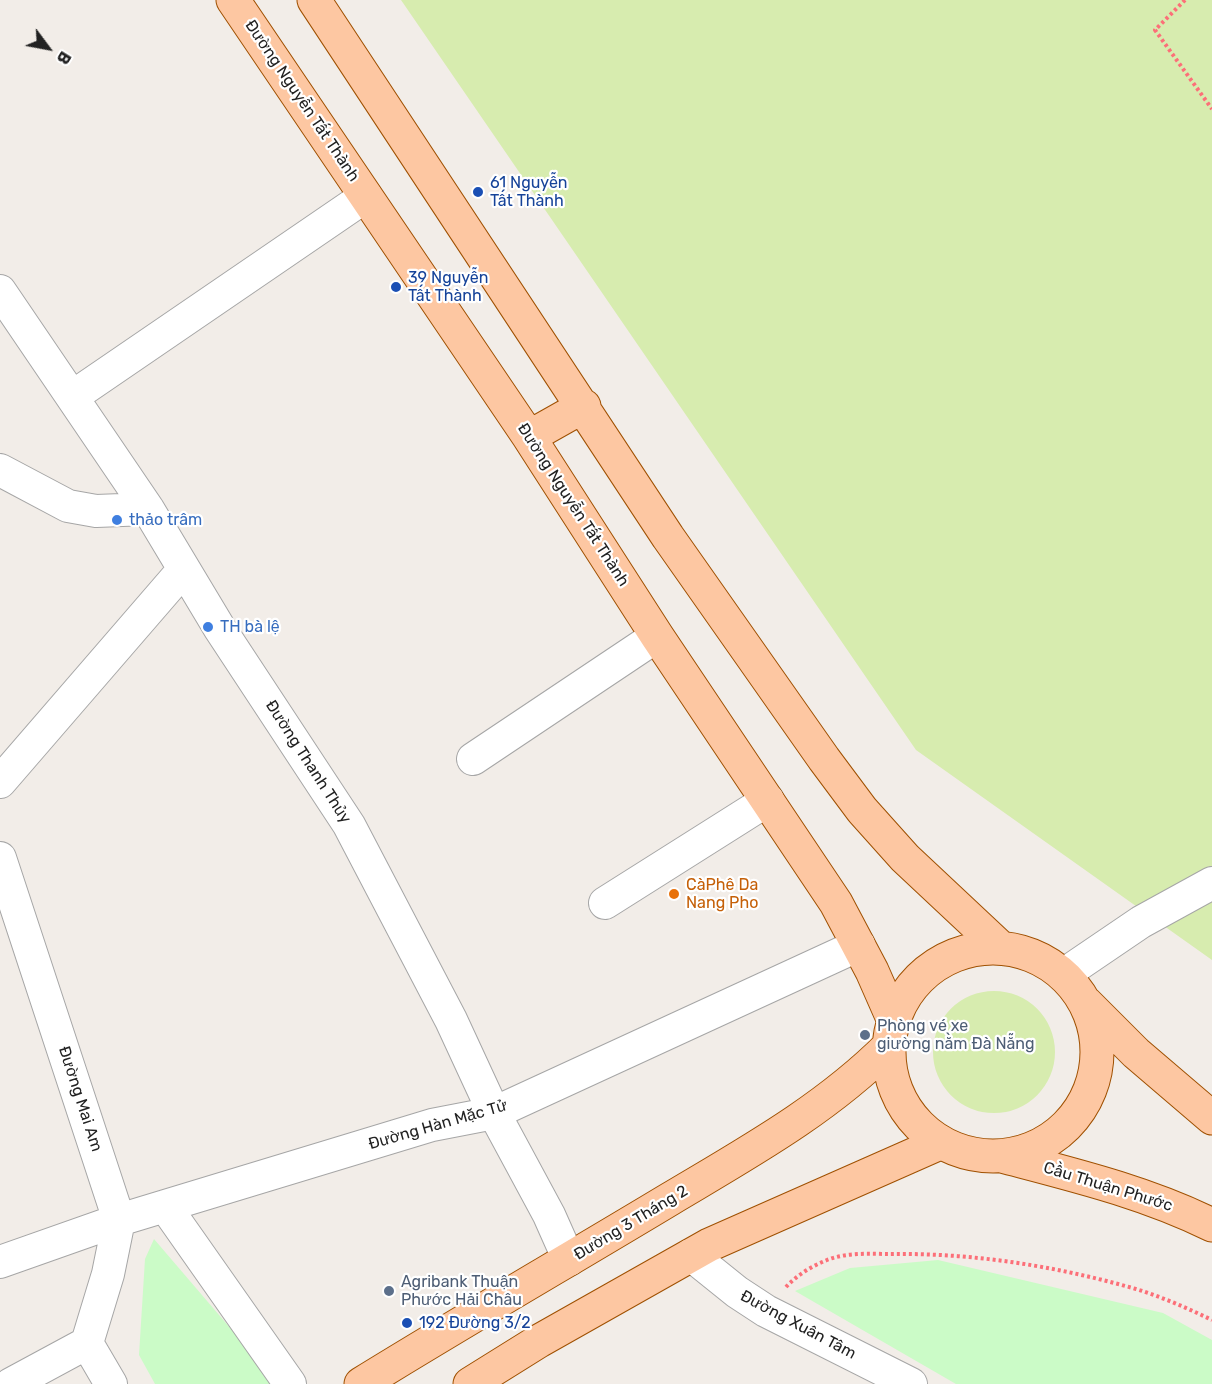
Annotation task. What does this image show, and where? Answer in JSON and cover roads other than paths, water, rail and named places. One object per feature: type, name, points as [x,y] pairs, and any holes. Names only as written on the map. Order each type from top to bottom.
[{"type":"main road","name":"Đường Nguyễn Tất Thành","points":[[234,0],[529,436],[657,636],[836,903],[859,945],[892,1033]]},
{"type":"main road","points":[[314,0],[584,406],[668,537],[862,810],[905,858],[1001,948]]},
{"type":"main road","points":[[529,436],[584,406]]},
{"type":"main road","points":[[1084,1002],[1095,1029],[1097,1059],[1091,1088],[1077,1114],[1057,1135],[1031,1150],[1002,1156],[970,1154],[940,1143],[918,1125],[901,1102],[892,1075],[892,1033],[906,996],[924,975],[956,956],[973,950],[1001,948],[1034,957],[1063,975],[1084,1002],[1136,1053],[1212,1118]]},
{"type":"main road","name":"Đường 3 Tháng 2","points":[[361,1384],[510,1292],[569,1260],[762,1144],[827,1101],[858,1077],[892,1033]]},
{"type":"main road","points":[[470,1384],[539,1341],[691,1255],[763,1219],[940,1143]]},
{"type":"main road","name":"Cầu Thuận Phước","points":[[1002,1156],[1118,1186],[1172,1205],[1212,1225]]},
{"type":"street","points":[[72,397],[366,196]]},
{"type":"street","name":"Đường Thanh Thủy","points":[[0,291],[148,509],[184,569],[349,825],[451,1020],[494,1113],[549,1215],[569,1260]]},
{"type":"street","points":[[0,470],[68,506],[96,511],[148,509]]},
{"type":"street","points":[[0,782],[184,569]]},
{"type":"street","points":[[473,759],[657,636]]},
{"type":"street","points":[[605,903],[768,800]]},
{"type":"street","name":"Đường Mai Am","points":[[0,858],[119,1220],[108,1274],[87,1342]]},
{"type":"street","points":[[1063,975],[1142,922],[1212,883]]},
{"type":"street","name":"Đường Hàn Mặc Tử","points":[[0,1262],[119,1220],[432,1125],[494,1113],[859,945]]},
{"type":"street","points":[[165,1206],[290,1384]]},
{"type":"street","name":"Đường Xuân Tâm","points":[[691,1255],[737,1292],[766,1311],[911,1384]]},
{"type":"street","points":[[11,1384],[87,1342],[111,1384]]},
{"type":"place","name":"61 Nguyễn Tất Thành","points":[[478,192]]},
{"type":"place","name":"39 Nguyễn Tất Thành","points":[[396,287]]},
{"type":"place","name":"thảo trâm","points":[[117,520]]},
{"type":"place","name":"TH bà lệ","points":[[208,627]]},
{"type":"place","name":"CàPhê Da Nang Pho","points":[[674,894]]},
{"type":"place","name":"Phòng vé xe giường nằm Đà Nẵng","points":[[865,1035]]},
{"type":"place","name":"Agribank Thuận Phước Hải Châu","points":[[389,1291]]},
{"type":"place","name":"192 Đường 3/2","points":[[407,1323]]}]
